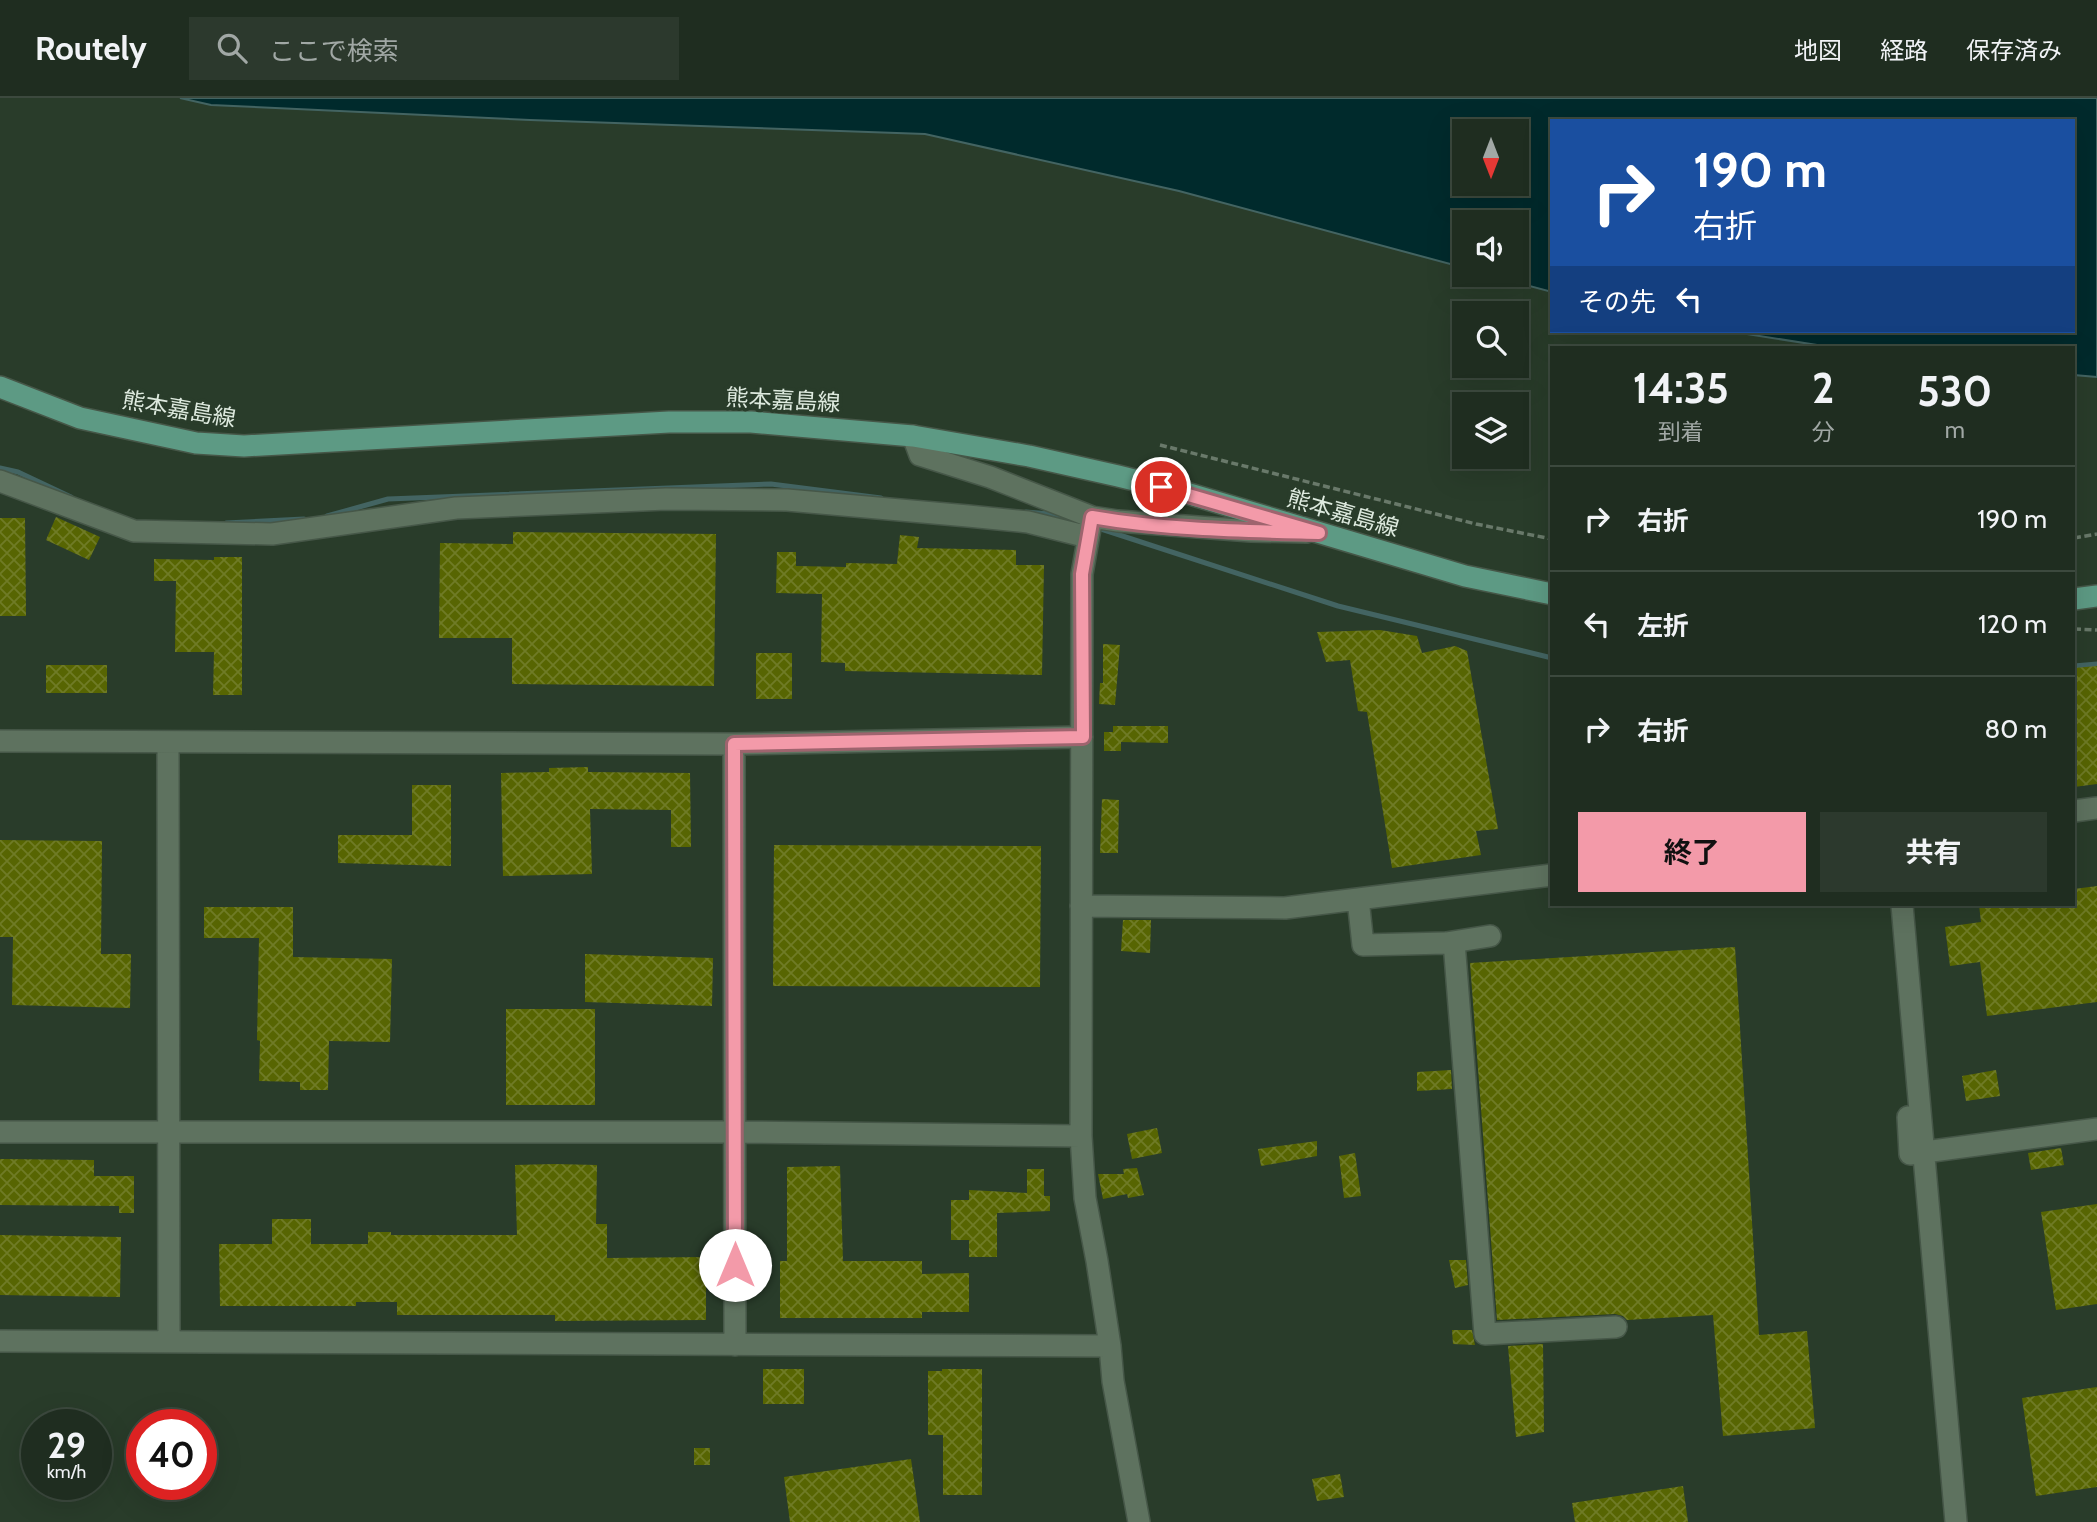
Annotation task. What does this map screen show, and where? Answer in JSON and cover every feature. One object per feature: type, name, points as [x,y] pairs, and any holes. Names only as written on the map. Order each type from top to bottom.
[{"type":"main road","name":"熊本嘉島線","points":[[0,387],[80,418],[196,443],[244,446],[669,422],[751,422],[913,436],[1029,456],[1183,492],[1465,576],[1550,594]]},
{"type":"main road","points":[[2075,598],[2097,596]]},
{"type":"street","points":[[913,436],[920,455],[989,477],[1090,527]]},
{"type":"street","points":[[0,481],[134,531],[272,534],[456,508],[666,499],[787,500],[1090,527],[1118,521],[1319,533]]},
{"type":"street","points":[[1090,527],[1082,574],[1081,1136],[1085,1198],[1110,1346],[1113,1381],[1139,1522]]},
{"type":"street","points":[[0,741],[734,744],[1083,737]]},
{"type":"street","points":[[168,742],[169,1341]]},
{"type":"street","points":[[734,744],[735,1345]]},
{"type":"street","points":[[2075,811],[2097,808]]},
{"type":"street","points":[[1081,906],[1285,908],[1550,875]]},
{"type":"street","points":[[1358,899],[1363,946],[1454,942],[1490,936]]},
{"type":"street","points":[[1900,906],[1910,1154],[2097,1129]]},
{"type":"street","points":[[1454,942],[1485,1334],[1616,1327]]},
{"type":"street","points":[[0,1132],[736,1132],[1081,1136]]},
{"type":"street","points":[[1925,1152],[1956,1522]]},
{"type":"street","points":[[0,1341],[1110,1346]]},
{"type":"path","points":[[1160,444],[1476,524],[1550,539]]},
{"type":"path","points":[[2075,538],[2097,534]]},
{"type":"path","points":[[2075,629],[2097,630]]},
{"type":"water","points":[[180,98],[2097,98],[2097,377],[2075,375],[2075,346],[1823,346],[1741,333],[2075,333],[2075,119],[1550,119],[1550,291],[1529,286],[1529,210],[1452,210],[1452,264],[1179,191],[925,134],[211,105]]},
{"type":"building","points":[[56,517],[100,537],[89,560],[46,540]]},
{"type":"building","points":[[0,518],[25,518],[26,616],[0,616]]},
{"type":"building","points":[[513,532],[716,534],[714,686],[512,684],[512,638],[439,638],[440,543],[513,544]]},
{"type":"building","points":[[900,535],[919,537],[917,548],[1016,550],[1016,565],[1044,565],[1042,675],[845,671],[845,663],[821,662],[822,594],[776,593],[777,552],[796,552],[796,566],[897,564]]},
{"type":"building","points":[[214,557],[242,557],[242,695],[213,695],[214,652],[175,652],[176,581],[154,581],[154,559],[214,560]]},
{"type":"building","points":[[1380,630],[1417,636],[1422,653],[1455,646],[1467,651],[1498,829],[1476,831],[1481,855],[1392,868],[1367,712],[1358,711],[1350,660],[1326,662],[1317,632]]},
{"type":"building","points":[[1103,644],[1120,645],[1115,705],[1099,704],[1100,683],[1103,683]]},
{"type":"building","points":[[756,653],[792,653],[792,699],[756,699]]},
{"type":"building","points":[[46,665],[107,665],[107,693],[46,693]]},
{"type":"building","points":[[2097,666],[2097,784],[2075,787],[2075,668]]},
{"type":"building","points":[[1113,726],[1168,726],[1168,743],[1121,742],[1121,751],[1104,751],[1104,732],[1113,732]]},
{"type":"building","points":[[588,767],[588,772],[690,773],[691,847],[671,847],[671,810],[590,809],[592,874],[503,876],[501,773],[549,772],[549,768]]},
{"type":"building","points":[[412,785],[451,785],[451,866],[338,863],[338,835],[412,835]]},
{"type":"building","points":[[1102,799],[1119,800],[1118,853],[1100,853]]},
{"type":"building","points":[[0,840],[102,841],[101,954],[131,954],[130,1008],[12,1005],[13,937],[0,937]]},
{"type":"building","points":[[774,845],[1041,846],[1040,987],[773,986]]},
{"type":"building","points":[[2097,886],[2097,1002],[1987,1016],[1980,962],[1950,966],[1945,927],[1981,922],[1979,906],[2075,906],[2075,889]]},
{"type":"building","points":[[204,907],[293,907],[293,957],[392,959],[390,1042],[329,1041],[328,1090],[300,1090],[300,1082],[259,1081],[259,938],[204,938]]},
{"type":"building","points":[[1123,920],[1151,920],[1150,953],[1121,951]]},
{"type":"building","points":[[1735,947],[1759,1335],[1807,1331],[1815,1428],[1723,1436],[1713,1315],[1627,1320],[1615,1314],[1497,1320],[1470,963]]},
{"type":"building","points":[[585,954],[713,958],[712,1006],[585,1002]]},
{"type":"building","points":[[506,1009],[595,1009],[595,1105],[506,1105]]},
{"type":"building","points":[[1451,1070],[1452,1089],[1417,1091],[1417,1072]]},
{"type":"building","points":[[1996,1070],[2000,1096],[1966,1101],[1962,1076]]},
{"type":"building","points":[[1157,1128],[1162,1153],[1132,1159],[1127,1134]]},
{"type":"building","points":[[1317,1141],[1317,1156],[1261,1166],[1258,1149]]},
{"type":"building","points":[[2061,1148],[2064,1165],[2031,1170],[2028,1153]]},
{"type":"building","points":[[1355,1153],[1361,1196],[1344,1198],[1339,1156]]},
{"type":"building","points":[[0,1159],[94,1160],[94,1176],[134,1176],[134,1213],[119,1213],[119,1206],[0,1205]]},
{"type":"building","points":[[515,1165],[597,1165],[596,1224],[607,1224],[607,1258],[706,1257],[706,1320],[555,1321],[555,1315],[397,1315],[397,1302],[356,1302],[356,1306],[220,1306],[219,1244],[272,1244],[272,1219],[311,1219],[311,1244],[368,1244],[368,1232],[391,1232],[391,1235],[517,1235]]},
{"type":"building","points":[[840,1166],[843,1261],[922,1261],[922,1274],[969,1273],[969,1312],[922,1312],[922,1318],[780,1318],[780,1261],[787,1261],[787,1167]]},
{"type":"building","points":[[1137,1168],[1144,1195],[1128,1198],[1127,1194],[1103,1199],[1098,1174],[1124,1174],[1123,1169]]},
{"type":"building","points":[[1027,1169],[1044,1169],[1044,1196],[1050,1196],[1050,1211],[997,1213],[997,1257],[969,1257],[969,1240],[951,1240],[951,1200],[969,1200],[969,1190],[1027,1193]]},
{"type":"building","points":[[2097,1204],[2097,1304],[2056,1310],[2041,1212]]},
{"type":"building","points":[[0,1235],[121,1237],[120,1297],[0,1295]]},
{"type":"building","points":[[1449,1260],[1466,1260],[1468,1285],[1455,1288]]},
{"type":"building","points":[[1452,1330],[1472,1330],[1475,1345],[1453,1344]]},
{"type":"building","points":[[1543,1344],[1544,1432],[1516,1437],[1508,1346]]},
{"type":"building","points":[[763,1369],[804,1369],[804,1404],[763,1404]]},
{"type":"building","points":[[982,1369],[982,1495],[943,1495],[943,1435],[928,1435],[928,1371]]},
{"type":"building","points":[[2097,1387],[2097,1487],[2036,1496],[2022,1398]]},
{"type":"building","points":[[694,1448],[710,1448],[710,1465],[694,1465]]},
{"type":"building","points":[[911,1459],[920,1522],[790,1522],[784,1477]]},
{"type":"building","points":[[1340,1474],[1344,1497],[1317,1501],[1312,1479]]},
{"type":"building","points":[[1683,1486],[1688,1522],[1575,1522],[1572,1503]]},
{"type":"waterway","points":[[0,468],[18,472],[71,497]]},
{"type":"waterway","points":[[327,516],[388,499],[771,484],[881,498]]},
{"type":"waterway","points":[[1026,512],[1050,514],[1075,521]]},
{"type":"waterway","points":[[226,523],[304,519]]},
{"type":"waterway","points":[[1098,528],[1338,606],[1550,658]]},
{"type":"waterway","points":[[2075,666],[2097,664]]},
{"type":"route","points":[[735,1265],[734,744],[1083,737],[1082,574],[1092,517],[1251,531],[1319,533],[1161,487]]}]
